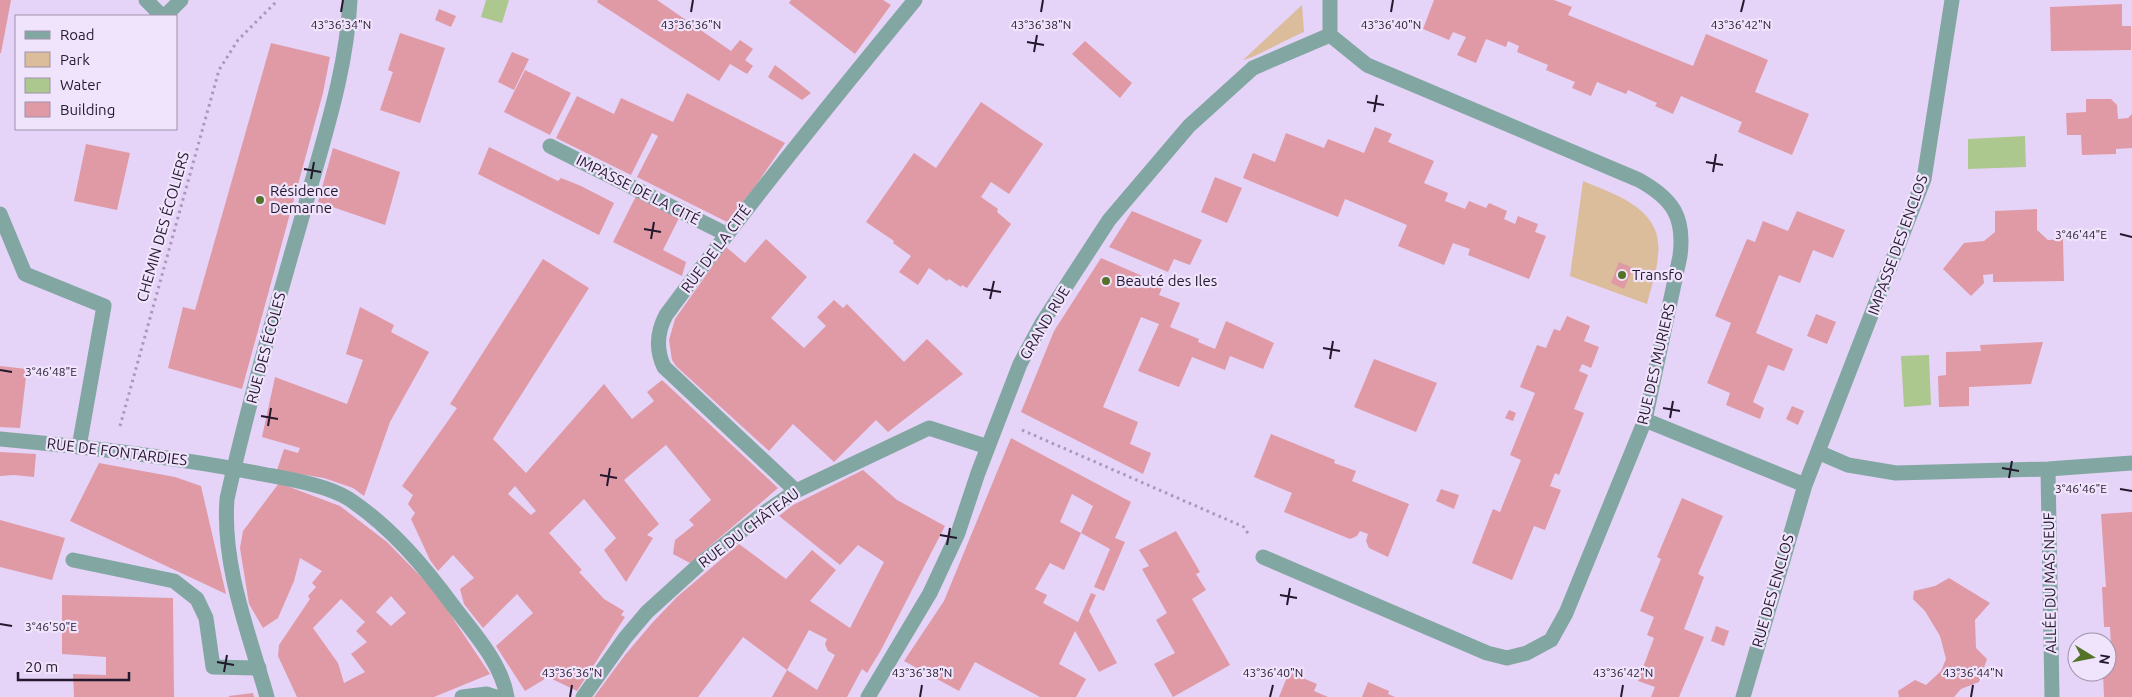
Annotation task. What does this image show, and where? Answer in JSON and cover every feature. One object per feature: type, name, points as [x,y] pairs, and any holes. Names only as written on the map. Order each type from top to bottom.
[{"type":"street","points":[[146,0],[161,15]]},
{"type":"street","points":[[166,15],[181,0]]},
{"type":"street","name":"RUE DES ÉCOLES","points":[[267,697],[240,608],[227,548],[225,526],[227,499],[330,115],[348,31],[350,0]]},
{"type":"street","name":"RUE DE LA CITÉ","points":[[796,491],[670,375],[660,359],[660,326],[666,315],[726,234],[801,138],[915,0]]},
{"type":"street","points":[[1330,0],[1330,35]]},
{"type":"street","name":"IMPASSE DES ENCLOS","points":[[1818,452],[1924,180],[1952,0]]},
{"type":"street","name":"GRAND RUE","points":[[868,697],[930,593],[958,533],[998,419],[1020,364],[1042,324],[1115,212],[1190,126],[1253,68],[1330,35]]},
{"type":"street","name":"RUE DES MURIERS","points":[[1263,556],[1487,653],[1507,658],[1527,653],[1552,640],[1566,613],[1645,420],[1682,245],[1678,219],[1666,198],[1639,180],[1367,65],[1330,35]]},
{"type":"street","name":"IMPASSE DE LA CITÉ","points":[[550,146],[726,234]]},
{"type":"street","points":[[0,214],[25,274],[104,306],[79,447]]},
{"type":"street","points":[[1645,420],[1805,485]]},
{"type":"street","name":"RUE DU CHÂTEAU","points":[[584,697],[625,638],[647,612],[701,563],[796,491],[929,428],[988,447]]},
{"type":"street","name":"RUE DE FONTARDIES","points":[[0,439],[113,450],[234,468],[281,477],[348,499],[400,540],[433,578],[475,634],[505,684],[507,697]]},
{"type":"street","points":[[1818,452],[1848,465],[1896,473],[2048,469],[2132,463]]},
{"type":"street","name":"RUE DES ENCLOS","points":[[1743,697],[1805,485],[1818,452]]},
{"type":"street","name":"ALLÉE DU MAS NEUF","points":[[2048,469],[2052,697]]},
{"type":"street","points":[[73,560],[174,581],[197,599],[206,618],[213,667],[259,668]]},
{"type":"street","points":[[462,697],[492,695]]},
{"type":"path","name":"CHEMIN DES ÉCOLIERS","points":[[113,450],[219,70],[238,40],[278,0]]},
{"type":"path","points":[[998,419],[1244,527],[1263,556]]},
{"type":"green space","points":[[1302,5],[1304,32],[1243,60]]},
{"type":"green space","points":[[1583,181],[1623,198],[1646,215],[1653,226],[1658,239],[1658,255],[1647,304],[1570,276]]},
{"type":"water","points":[[486,0],[509,0],[502,23],[481,17]]},
{"type":"water","points":[[2025,136],[2026,167],[1968,169],[1968,139]]},
{"type":"water","points":[[1929,355],[1931,405],[1904,407],[1901,356]]},
{"type":"building","points":[[0,0],[11,0],[1,53],[0,53]]},
{"type":"building","points":[[598,0],[657,0],[731,51],[740,40],[753,49],[745,60],[753,66],[747,74],[730,64],[719,81],[597,2]]},
{"type":"building","points":[[791,0],[883,0],[891,5],[855,54],[789,3]]},
{"type":"building","points":[[1434,0],[1554,0],[1572,7],[1568,15],[1693,66],[1706,34],[1768,60],[1755,92],[1809,114],[1792,155],[1738,132],[1742,122],[1681,96],[1673,114],[1655,106],[1657,103],[1628,90],[1626,94],[1597,82],[1591,96],[1572,88],[1575,82],[1546,70],[1548,65],[1517,52],[1519,46],[1508,41],[1506,47],[1486,39],[1476,63],[1457,55],[1466,37],[1453,32],[1449,40],[1423,29]]},
{"type":"building","points":[[2122,4],[2122,26],[2131,26],[2131,50],[2051,51],[2050,7]]},
{"type":"building","points":[[439,9],[456,16],[451,27],[435,20]]},
{"type":"building","points":[[400,33],[445,48],[420,123],[380,110],[393,72],[388,70]]},
{"type":"building","points":[[1085,41],[1132,83],[1120,98],[1072,54]]},
{"type":"building","name":"Résidence Demarne","points":[[271,43],[330,57],[323,93],[242,389],[168,368],[183,307],[195,310]]},
{"type":"building","points":[[512,52],[529,59],[514,90],[498,82]]},
{"type":"building","points":[[775,65],[811,93],[802,100],[768,77]]},
{"type":"building","points":[[525,70],[571,93],[550,135],[504,112]]},
{"type":"building","points":[[687,93],[785,143],[727,222],[637,177],[658,136],[652,133],[631,175],[556,138],[577,96],[614,114],[621,98],[673,122]]},
{"type":"building","points":[[2086,99],[2111,99],[2117,105],[2118,119],[2128,118],[2132,114],[2132,148],[2116,149],[2116,154],[2082,155],[2081,135],[2067,135],[2066,113],[2086,112]]},
{"type":"building","points":[[981,102],[1043,144],[1009,194],[991,182],[981,197],[998,209],[997,212],[1011,224],[967,288],[962,285],[961,287],[949,279],[947,281],[929,268],[918,285],[899,272],[911,256],[893,243],[894,241],[866,222],[914,153],[936,168]]},
{"type":"building","points":[[1375,127],[1392,134],[1388,142],[1434,161],[1424,183],[1448,193],[1445,201],[1465,209],[1469,201],[1486,208],[1489,203],[1507,211],[1504,219],[1515,224],[1518,216],[1538,224],[1535,232],[1546,236],[1529,279],[1468,255],[1470,249],[1453,243],[1444,265],[1398,246],[1407,225],[1345,199],[1338,217],[1243,178],[1253,153],[1275,162],[1286,133],[1324,148],[1328,139],[1364,153]]},
{"type":"building","points":[[86,144],[130,153],[117,210],[74,201]]},
{"type":"building","points":[[489,147],[558,181],[561,178],[614,203],[599,235],[478,174]]},
{"type":"building","points":[[333,148],[400,172],[385,225],[318,202]]},
{"type":"building","points":[[1215,177],[1242,188],[1227,223],[1201,212]]},
{"type":"building","points":[[636,196],[679,218],[663,250],[686,262],[682,276],[613,242]]},
{"type":"building","points":[[2037,209],[2037,230],[2048,240],[2063,239],[2064,281],[1993,282],[1993,274],[1983,275],[1984,283],[1971,296],[1943,269],[1964,243],[1984,241],[1995,232],[1995,211]]},
{"type":"building","points":[[1132,211],[1202,240],[1190,265],[1174,259],[1168,272],[1109,247]]},
{"type":"building","points":[[1797,211],[1845,230],[1833,258],[1813,250],[1800,283],[1779,275],[1756,333],[1793,349],[1784,371],[1768,365],[1753,402],[1764,408],[1760,419],[1726,405],[1730,393],[1707,383],[1731,323],[1715,316],[1747,239],[1755,242],[1763,221],[1788,231]]},
{"type":"building","points":[[766,239],[807,277],[771,318],[804,348],[826,326],[817,317],[834,300],[843,308],[847,304],[904,362],[927,339],[963,374],[888,432],[876,420],[834,462],[793,424],[769,451],[676,366],[672,360],[669,340],[675,319],[726,247],[745,263]]},
{"type":"building","points":[[1101,258],[1163,285],[1159,295],[1180,303],[1170,327],[1199,339],[1198,342],[1215,349],[1226,321],[1274,343],[1263,369],[1230,356],[1225,370],[1192,357],[1179,387],[1138,371],[1159,324],[1141,317],[1103,407],[1138,422],[1130,444],[1151,453],[1143,474],[1021,412],[1054,331]]},
{"type":"building","points":[[543,259],[589,288],[493,439],[526,473],[604,384],[632,419],[654,401],[647,392],[662,380],[778,488],[690,563],[673,554],[675,540],[694,525],[689,520],[711,500],[666,445],[624,480],[659,524],[647,535],[653,538],[626,582],[604,550],[616,538],[584,499],[549,533],[582,570],[579,572],[604,599],[624,611],[621,615],[625,617],[577,691],[548,677],[525,691],[496,646],[533,613],[517,594],[483,628],[464,604],[460,589],[474,578],[453,555],[438,571],[430,560],[411,519],[415,513],[408,504],[413,495],[402,486],[457,408],[450,404]],"holes":[[[515,486],[536,511],[531,515],[508,494]]]},
{"type":"building","name":"Transfo","points":[[1619,262],[1633,268],[1624,289],[1611,283]]},
{"type":"building","points":[[360,307],[394,325],[391,332],[429,352],[390,422],[364,496],[353,488],[324,478],[277,470],[284,449],[298,453],[300,448],[262,437],[275,377],[347,404],[363,360],[346,354]]},
{"type":"building","points":[[1816,314],[1836,322],[1827,344],[1807,336]]},
{"type":"building","points":[[1567,316],[1590,326],[1584,341],[1599,347],[1591,368],[1582,364],[1579,371],[1588,375],[1574,409],[1584,413],[1559,475],[1555,473],[1550,486],[1561,490],[1545,530],[1534,526],[1512,580],[1472,563],[1493,509],[1500,512],[1521,460],[1510,455],[1535,393],[1520,387],[1537,345],[1546,348],[1554,329],[1560,331]]},
{"type":"building","points":[[2043,342],[2031,384],[1969,387],[1969,406],[1939,407],[1938,376],[1946,375],[1946,352],[1981,351],[1980,345]]},
{"type":"building","points":[[1374,359],[1437,383],[1416,432],[1354,407]]},
{"type":"building","points":[[0,366],[27,369],[20,428],[0,427]]},
{"type":"building","points":[[1792,406],[1804,411],[1798,425],[1786,419]]},
{"type":"building","points":[[1509,410],[1516,413],[1513,421],[1505,418]]},
{"type":"building","points":[[1271,434],[1335,460],[1334,463],[1356,471],[1352,481],[1409,504],[1388,557],[1369,548],[1366,541],[1368,534],[1360,531],[1357,536],[1350,539],[1284,512],[1292,493],[1254,477]]},
{"type":"building","points":[[1011,438],[1131,502],[1115,538],[1125,542],[1104,591],[1094,587],[1110,549],[1081,533],[1064,570],[1050,563],[1035,589],[1047,595],[1043,603],[1078,622],[1091,593],[1096,595],[1089,611],[1117,663],[1099,672],[1075,631],[1059,664],[1086,679],[1076,697],[1040,697],[975,662],[959,691],[904,661],[944,601]],"holes":[[[1072,494],[1093,506],[1081,533],[1060,522]]]},
{"type":"building","points":[[0,452],[36,454],[34,477],[0,476]]},
{"type":"building","points":[[99,463],[175,477],[201,486],[226,594],[70,521]]},
{"type":"building","points":[[863,470],[897,500],[945,526],[881,650],[867,673],[862,669],[847,697],[772,697],[787,670],[743,637],[698,697],[594,697],[625,655],[653,622],[677,597],[739,544],[786,579],[812,550],[836,570],[810,601],[850,628],[884,562],[858,545],[840,565],[779,516],[793,505]],"holes":[[[809,630],[827,639],[825,644],[828,651],[835,655],[817,690],[787,670]]]},
{"type":"building","points":[[279,483],[340,506],[387,542],[434,590],[490,674],[434,697],[297,697],[278,656],[279,645],[310,599],[308,596],[316,587],[312,583],[322,571],[300,558],[294,581],[278,618],[263,628],[249,604],[240,548],[243,531]],"holes":[[[391,596],[406,613],[391,626],[376,612]],[[341,599],[365,622],[356,631],[367,642],[351,654],[365,672],[344,683],[338,663],[313,628]]]},
{"type":"building","points":[[1441,489],[1459,495],[1454,509],[1436,501]]},
{"type":"building","points":[[1682,498],[1723,516],[1698,574],[1704,577],[1684,629],[1704,637],[1679,697],[1651,697],[1655,687],[1638,681],[1654,638],[1647,635],[1654,617],[1640,611],[1661,559],[1657,557]]},
{"type":"building","points":[[2132,512],[2132,697],[2104,697],[2103,682],[2117,682],[2117,632],[2110,632],[2110,627],[2104,627],[2102,587],[2106,587],[2101,514]]},
{"type":"building","points":[[0,520],[65,538],[52,580],[0,567]]},
{"type":"building","points":[[1176,531],[1200,572],[1196,574],[1206,590],[1192,599],[1230,665],[1173,697],[1154,664],[1175,653],[1156,620],[1167,613],[1142,569],[1149,566],[1139,550]]},
{"type":"building","points":[[1949,578],[1990,603],[1975,620],[1976,648],[1987,659],[1979,682],[1961,689],[1954,697],[1899,697],[1898,691],[1915,680],[1926,685],[1941,671],[1946,659],[1940,636],[1925,611],[1913,599],[1914,591],[1935,586]]},
{"type":"building","points":[[62,595],[173,598],[174,697],[74,697],[73,674],[106,675],[106,657],[62,654]]},
{"type":"building","points":[[1716,626],[1729,631],[1724,646],[1711,641]]},
{"type":"building","points":[[1289,672],[1317,684],[1314,691],[1328,697],[1279,697]]},
{"type":"building","points":[[1368,682],[1389,691],[1388,694],[1395,697],[1362,697]]},
{"type":"building","points":[[253,693],[254,697],[229,697],[229,696]]},
{"type":"place","name":"Résidence Demarne","points":[[260,200]]},
{"type":"place","name":"Transfo","points":[[1622,275]]},
{"type":"place","name":"Beauté des Iles","points":[[1106,281]]}]
